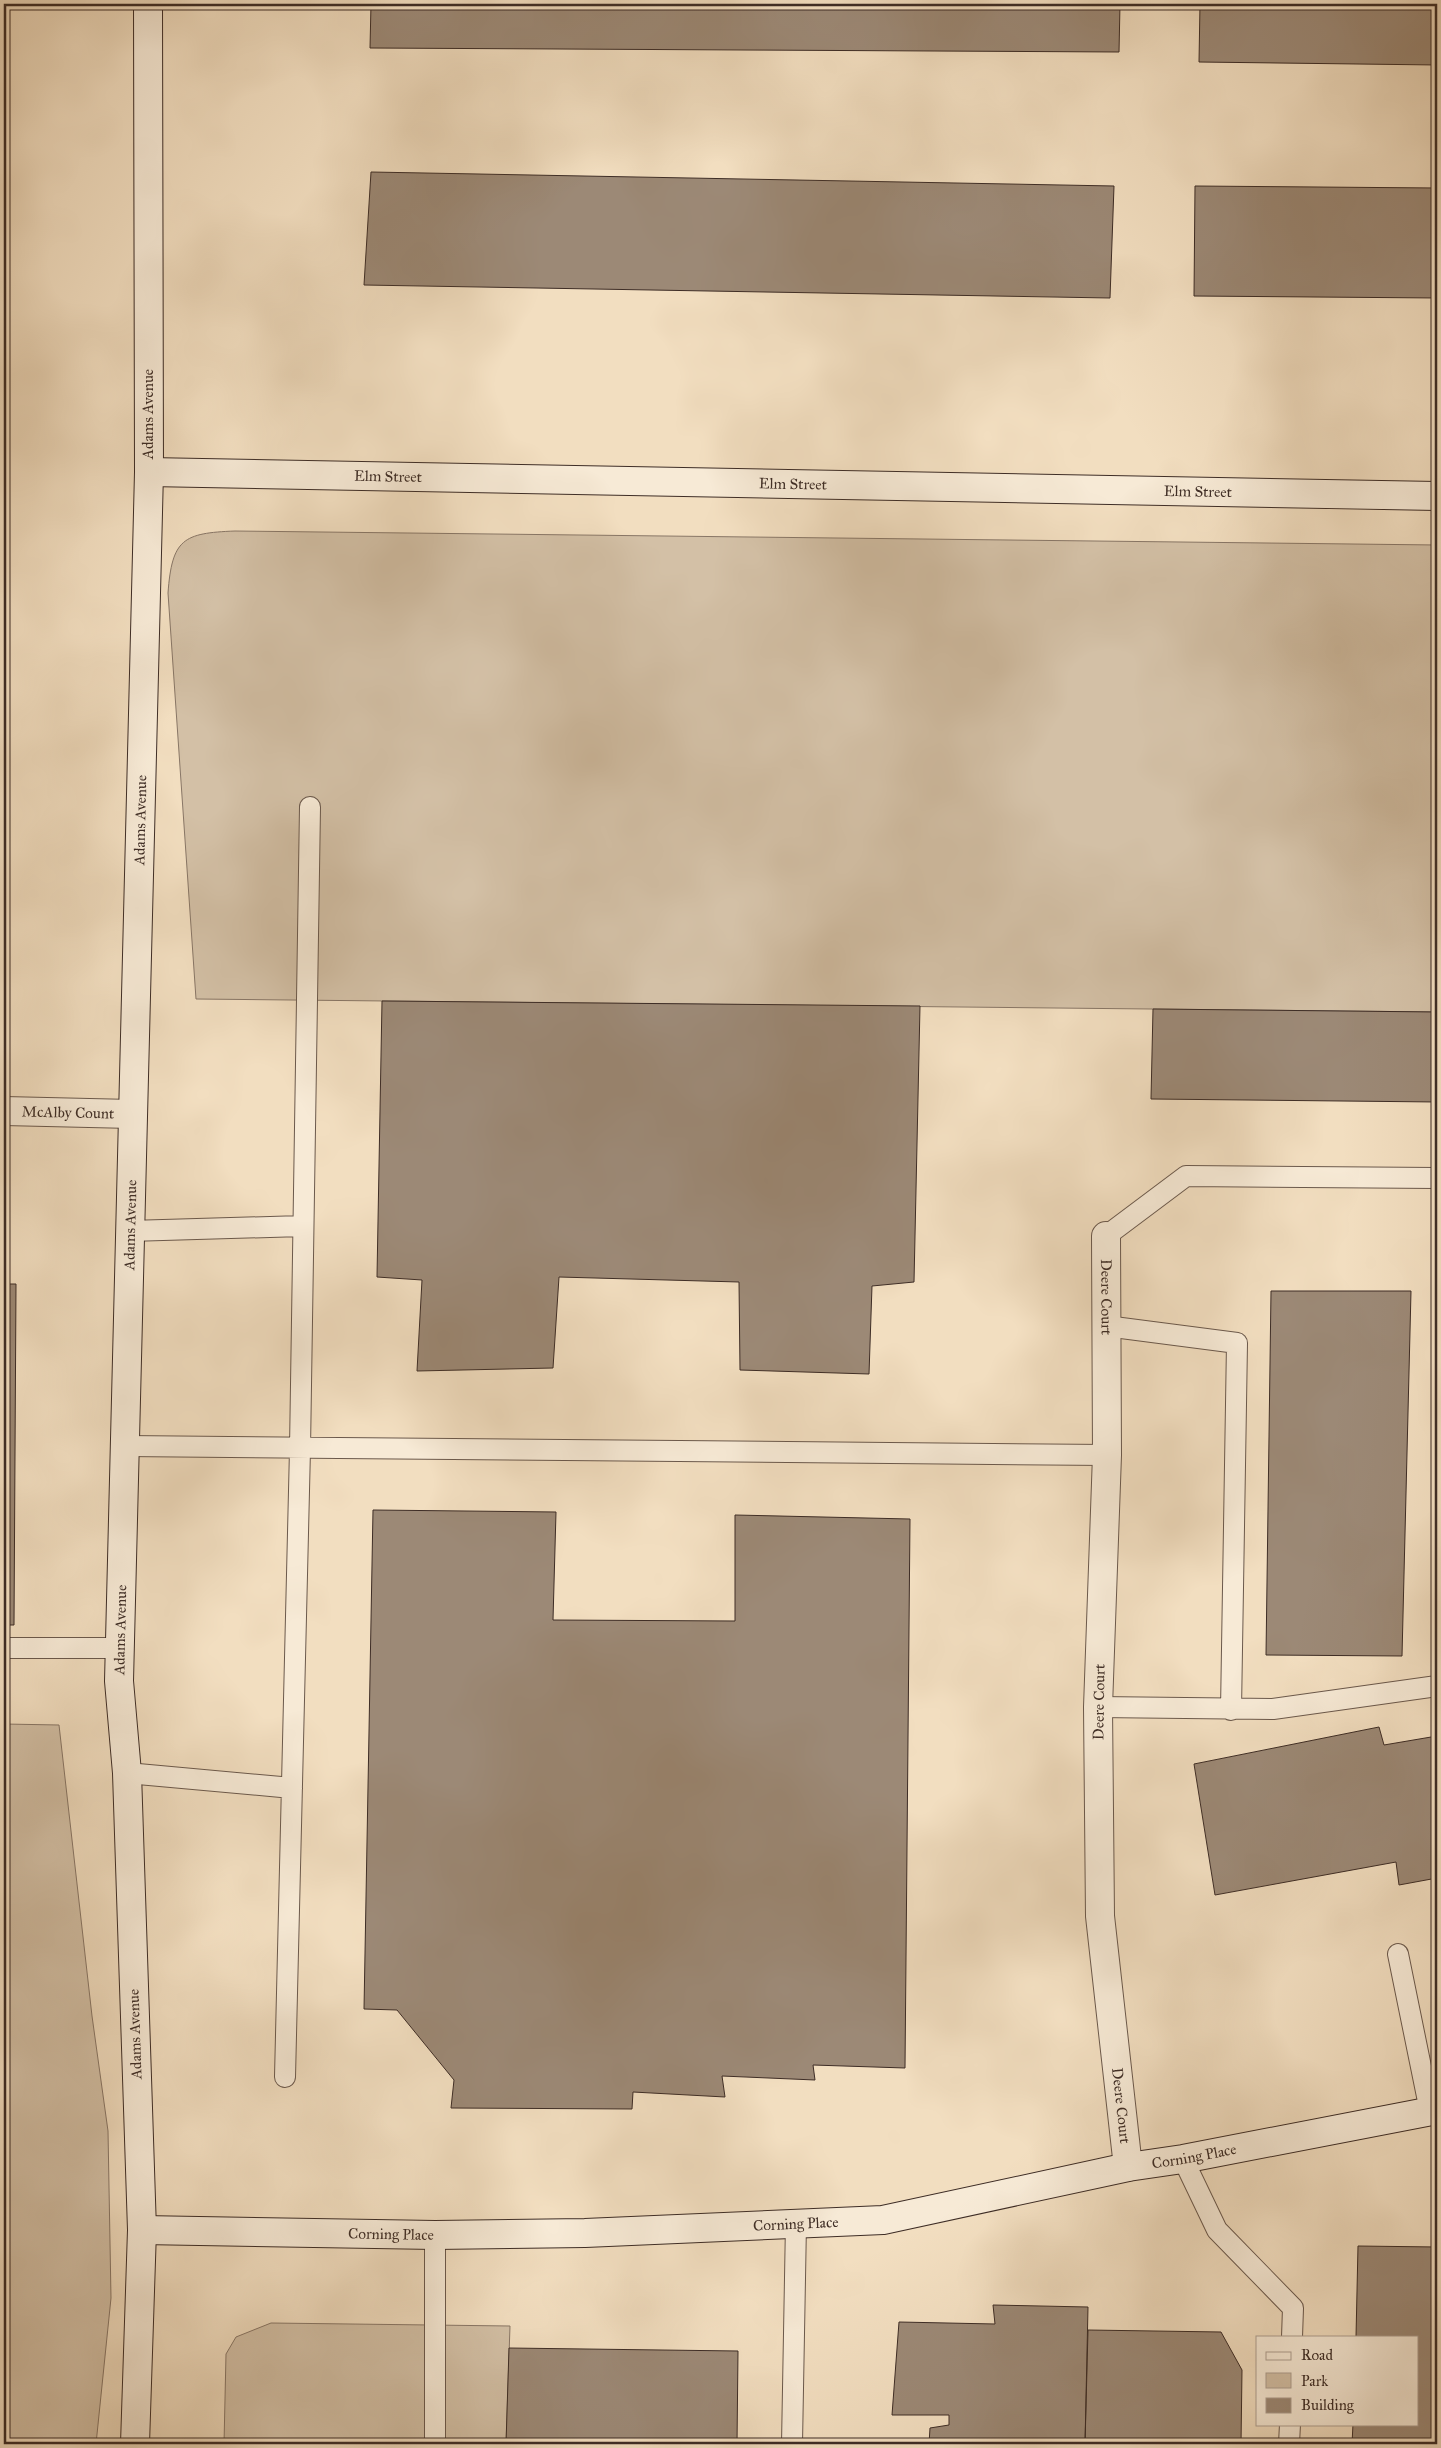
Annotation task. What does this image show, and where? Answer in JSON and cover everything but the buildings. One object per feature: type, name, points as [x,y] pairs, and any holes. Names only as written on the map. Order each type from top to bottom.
[{"type":"street","name":"Adams Avenue","points":[[135,2444],[142,2230],[127,1773],[120,1681],[120,1648],[148,472],[148,4]]},
{"type":"street","name":"Elm Street","points":[[148,472],[1437,496]]},
{"type":"street","name":"McAlby Count","points":[[4,1111],[132,1114]]},
{"type":"street","name":"Deere Court","points":[[1106,1236],[1107,1455],[1098,1707],[1100,1916],[1128,2167]]},
{"type":"street","name":"Corning Place","points":[[142,2230],[435,2235],[585,2233],[883,2220],[1128,2167],[1183,2159],[1434,2110]]},
{"type":"lane","points":[[285,2077],[300,1449],[310,807]]},
{"type":"lane","points":[[1106,1236],[1186,1176],[1437,1178]]},
{"type":"lane","points":[[130,1231],[302,1226]]},
{"type":"lane","points":[[1106,1326],[1237,1343],[1231,1710]]},
{"type":"lane","points":[[124,1446],[1107,1455]]},
{"type":"lane","points":[[4,1648],[120,1648]]},
{"type":"lane","points":[[1098,1707],[1273,1709],[1437,1686]]},
{"type":"lane","points":[[127,1773],[292,1788]]},
{"type":"lane","points":[[1398,1954],[1434,2110]]},
{"type":"lane","points":[[1183,2159],[1217,2230],[1293,2308],[1292,2336]]},
{"type":"lane","points":[[792,2444],[796,2223]]},
{"type":"lane","points":[[435,2235],[435,2444]]},
{"type":"lane","points":[[1289,2444],[1290,2426]]},
{"type":"green space","points":[[235,531],[1437,545],[1437,1012],[196,999],[168,593],[173,561],[177,550],[184,542],[192,537],[203,534]]},
{"type":"green space","points":[[4,1724],[59,1725],[92,2016],[108,2131],[111,2298],[96,2444],[4,2444]]},
{"type":"green space","points":[[271,2323],[510,2326],[506,2444],[224,2444],[226,2354],[236,2337]]}]
